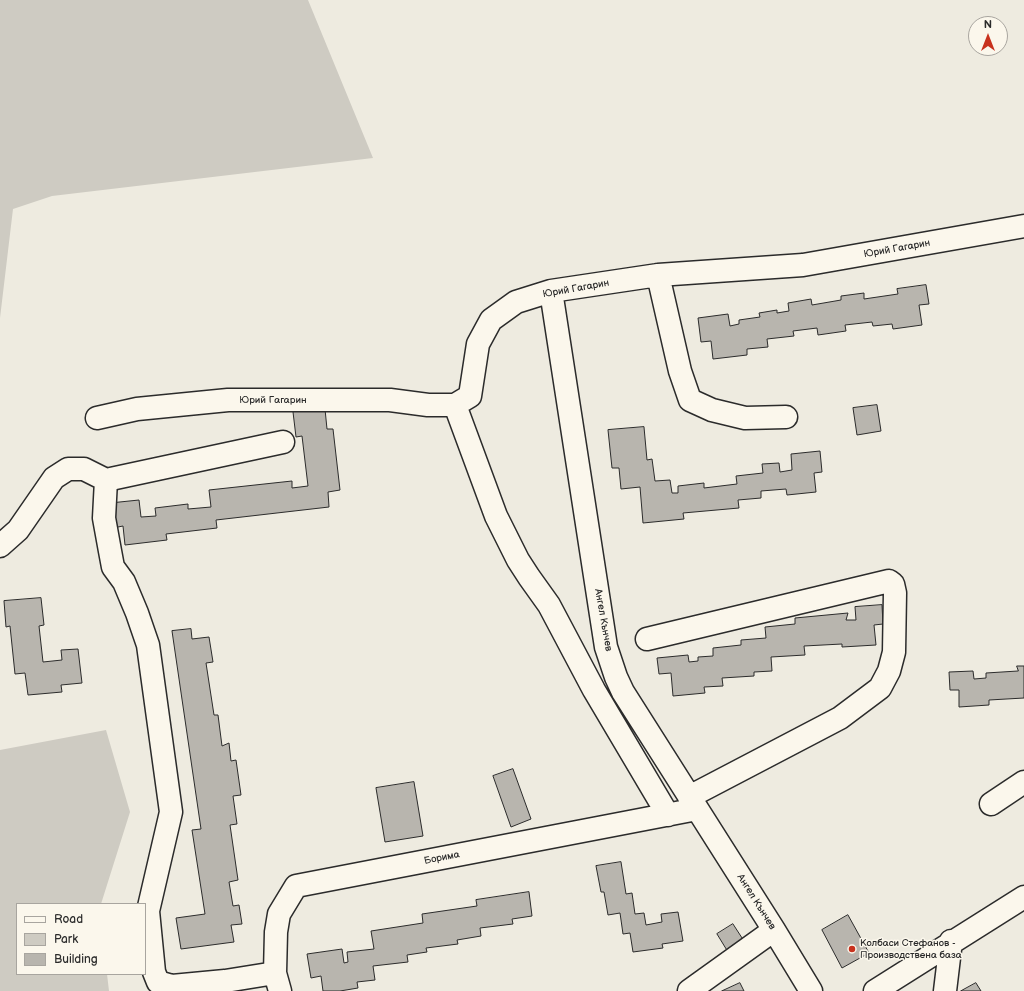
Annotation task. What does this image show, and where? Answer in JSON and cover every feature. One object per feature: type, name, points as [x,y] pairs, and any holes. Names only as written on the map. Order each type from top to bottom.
[{"type":"street","name":"Юрий Гагарин","points":[[97,418],[137,409],[228,400],[390,400],[428,405],[455,405],[470,396],[478,344],[491,320],[516,302],[551,291],[658,275],[803,265],[1024,226]]},
{"type":"street","points":[[658,275],[680,371],[690,400],[712,410],[745,418],[786,417]]},
{"type":"street","name":"Ангел Кънчев","points":[[551,291],[606,647],[616,677],[623,692],[811,991]]},
{"type":"street","points":[[455,405],[496,516],[518,560],[549,605],[594,690],[668,815]]},
{"type":"street","points":[[0,546],[18,530],[54,478],[68,469],[84,470],[106,480],[283,442]]},
{"type":"street","points":[[106,480],[104,518],[113,567],[124,582],[137,612],[148,645],[171,812],[148,911],[154,972],[158,982],[172,986],[225,981],[278,982]]},
{"type":"street","name":"Борима","points":[[278,982],[276,932],[279,914],[296,886],[668,815],[693,803],[840,718],[880,688],[889,671],[894,652],[895,593],[893,584],[889,581],[647,639]]},
{"type":"street","points":[[991,804],[1024,782]]},
{"type":"street","points":[[875,991],[951,941],[1024,897]]},
{"type":"street","points":[[689,991],[774,930]]},
{"type":"street","points":[[945,991],[951,941]]},
{"type":"green space","points":[[0,0],[308,0],[373,158],[52,196],[13,209],[0,318]]},
{"type":"green space","points":[[106,730],[130,812],[101,903],[16,903],[16,975],[107,975],[109,991],[0,991],[0,750]]},
{"type":"building","points":[[926,285],[929,304],[919,305],[922,325],[893,329],[892,324],[873,326],[872,322],[845,325],[846,331],[818,335],[817,328],[793,331],[794,336],[767,339],[768,347],[747,349],[747,355],[713,359],[711,341],[701,342],[698,318],[728,314],[730,326],[739,324],[739,320],[760,317],[759,313],[777,310],[777,313],[789,311],[788,303],[811,299],[812,305],[841,300],[841,296],[864,293],[864,299],[898,294],[897,289]]},
{"type":"building","points":[[877,405],[881,431],[857,435],[853,408]]},
{"type":"building","points":[[325,409],[327,429],[333,429],[340,490],[328,492],[329,507],[216,520],[217,528],[166,534],[167,540],[125,545],[123,526],[113,528],[110,503],[139,500],[141,517],[156,516],[155,508],[188,504],[188,509],[211,507],[209,490],[292,481],[292,488],[308,486],[302,436],[296,437],[293,412]]},
{"type":"building","points":[[644,427],[647,460],[652,459],[655,481],[670,480],[672,493],[678,493],[678,486],[704,483],[704,488],[737,484],[736,476],[763,473],[762,464],[779,463],[780,472],[792,470],[791,454],[820,451],[822,472],[814,473],[816,492],[787,495],[786,489],[761,491],[761,498],[738,500],[739,508],[683,513],[684,519],[643,523],[640,487],[621,489],[619,468],[612,468],[608,430]]},
{"type":"building","points":[[41,598],[44,625],[39,626],[43,662],[62,660],[61,650],[78,649],[82,683],[61,685],[62,692],[28,695],[25,673],[15,674],[10,626],[6,627],[4,601]]},
{"type":"building","points":[[882,605],[883,624],[874,625],[876,645],[842,647],[842,644],[804,646],[805,655],[771,657],[772,671],[754,672],[754,676],[722,678],[723,686],[704,687],[705,693],[673,696],[671,673],[659,674],[657,658],[688,655],[689,662],[698,661],[698,657],[713,656],[713,648],[741,645],[741,640],[766,638],[765,627],[795,624],[795,618],[848,613],[846,620],[856,620],[855,607]]},
{"type":"building","points":[[191,629],[192,639],[209,637],[213,662],[206,663],[214,715],[218,715],[222,746],[229,743],[231,761],[236,760],[241,795],[233,796],[237,824],[230,825],[238,880],[229,882],[233,906],[239,905],[242,924],[231,925],[234,942],[181,949],[176,918],[205,914],[192,830],[201,829],[172,631]]},
{"type":"building","points":[[1017,666],[1024,666],[1024,698],[989,700],[989,705],[959,707],[959,690],[950,690],[949,672],[973,671],[974,679],[986,678],[986,673],[1018,671]]},
{"type":"building","points":[[513,769],[531,819],[511,827],[493,776]]},
{"type":"building","points":[[414,782],[423,836],[385,842],[376,788]]},
{"type":"building","points":[[621,862],[626,894],[632,893],[635,914],[644,913],[646,925],[662,922],[661,914],[678,912],[683,941],[662,944],[663,948],[633,952],[630,933],[623,934],[620,913],[608,915],[604,892],[601,892],[596,866]]},
{"type":"building","points":[[529,892],[532,916],[512,919],[513,924],[480,928],[481,936],[457,940],[458,944],[426,948],[427,952],[407,955],[408,962],[373,966],[375,980],[357,982],[358,988],[340,991],[323,991],[321,976],[311,978],[307,954],[342,949],[344,963],[348,962],[347,952],[374,949],[371,931],[423,923],[422,914],[477,906],[476,900]]},
{"type":"building","points":[[848,915],[869,953],[842,968],[822,930]]},
{"type":"building","points":[[733,924],[744,941],[728,952],[717,934]]},
{"type":"building","points":[[740,983],[744,991],[722,991]]},
{"type":"building","points":[[976,983],[981,991],[961,991]]},
{"type":"place","name":"Колбаси Стефанов - Производствена база","points":[[852,949]]}]
